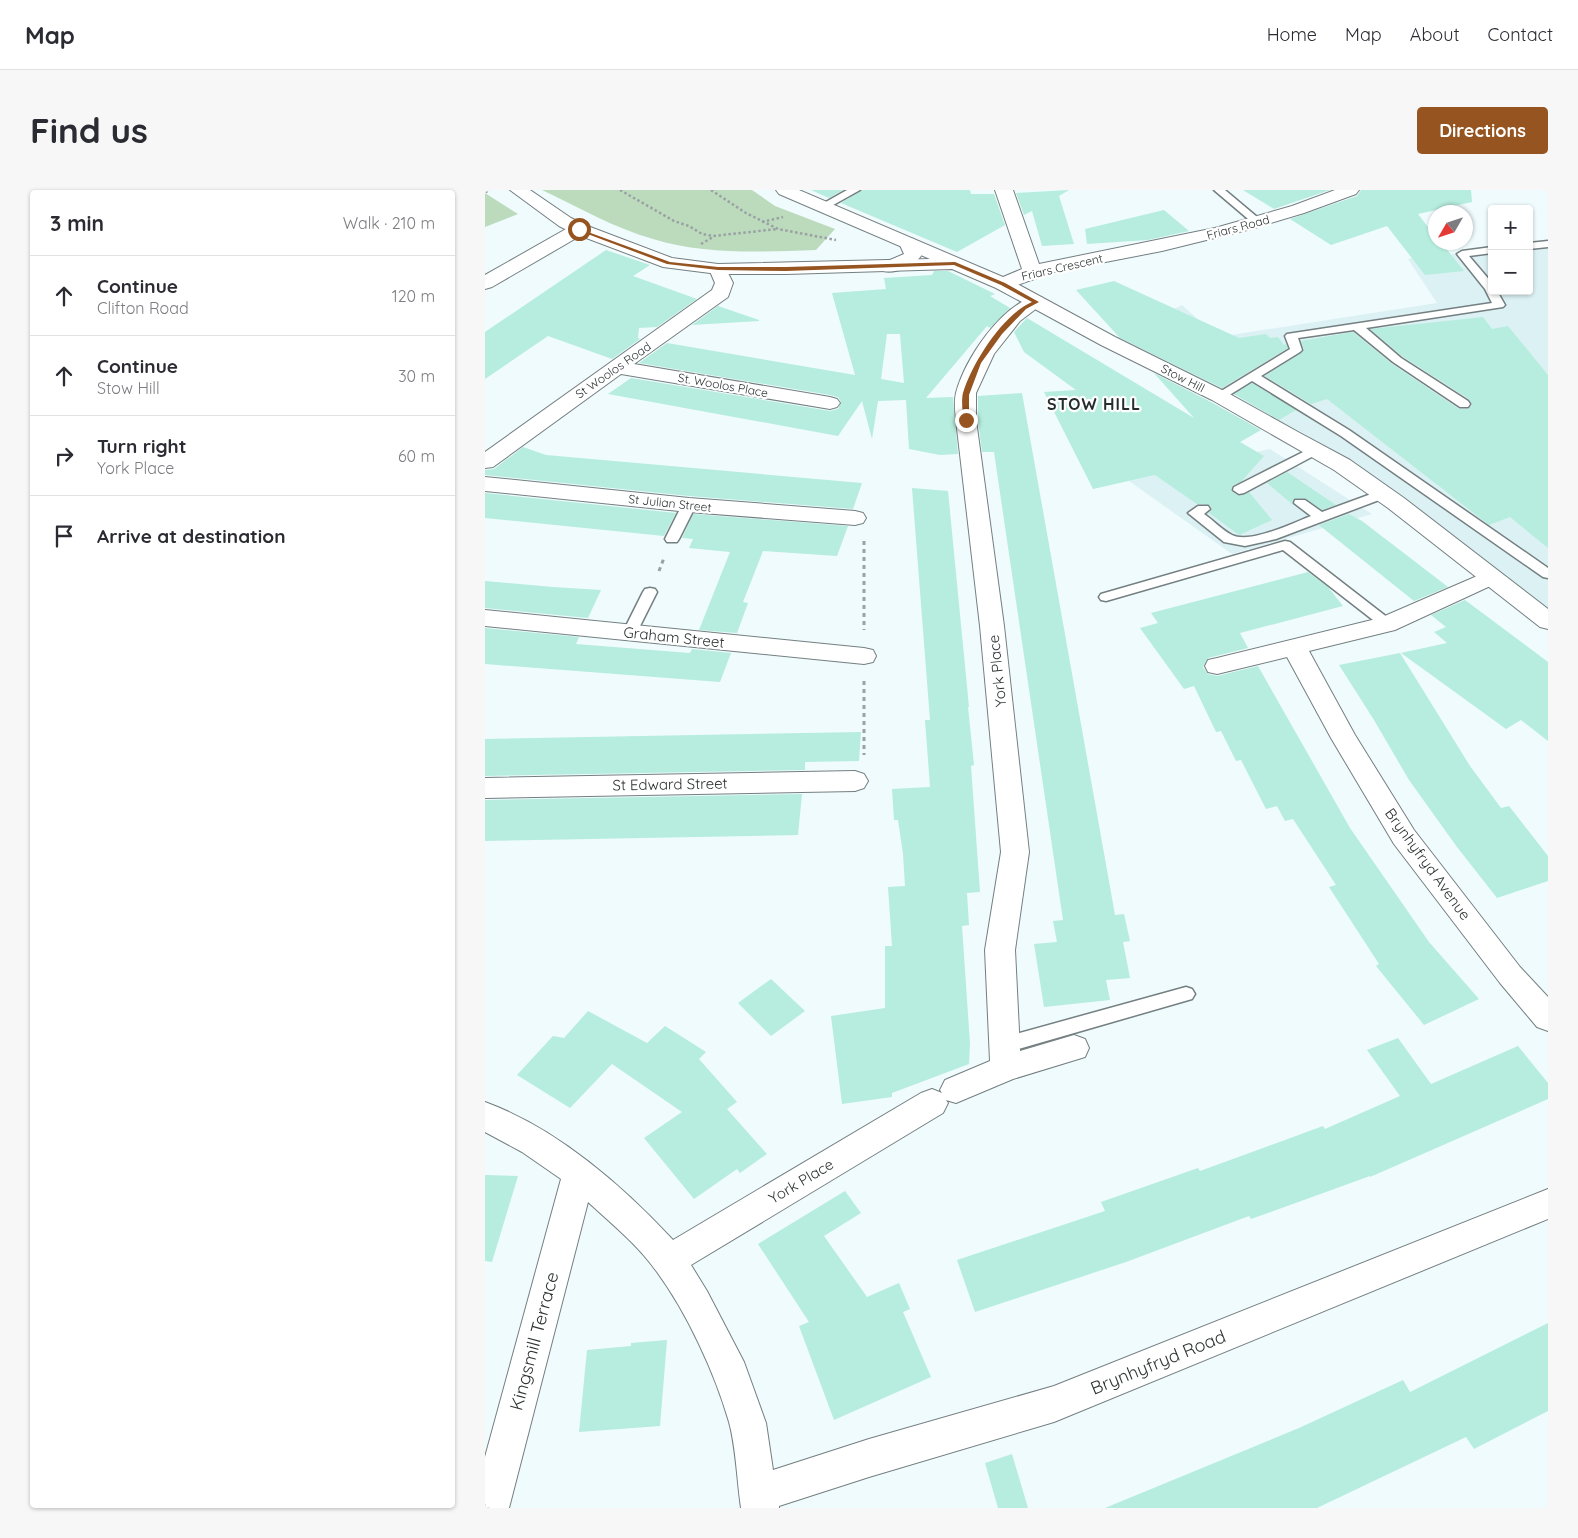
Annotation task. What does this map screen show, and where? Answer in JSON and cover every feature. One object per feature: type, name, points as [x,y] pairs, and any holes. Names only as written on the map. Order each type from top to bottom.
[{"type":"street","points":[[519,190],[565,222],[579,229],[669,263],[718,269],[955,263]]},
{"type":"street","name":"Stow Hill","points":[[785,190],[1003,284],[1219,396],[1342,465],[1548,622]]},
{"type":"street","points":[[1004,190],[1031,272]]},
{"type":"street","name":"Friars Road","points":[[1122,254],[1258,222],[1321,202],[1350,190]]},
{"type":"street","points":[[485,283],[579,229]]},
{"type":"street","points":[[889,266],[912,258],[914,252],[908,243]]},
{"type":"street","name":"Friars Crescent","points":[[1003,284],[1031,272],[1122,254]]},
{"type":"street","name":"St Woolos Road","points":[[485,462],[721,294],[724,283],[718,269]]},
{"type":"street","name":"York Place","points":[[1006,1056],[1000,950],[1015,852],[992,626],[966,420],[966,395],[978,363],[1000,333],[1024,307],[1036,302]]},
{"type":"street","name":"St. Woolos Place","points":[[616,367],[830,403]]},
{"type":"street","name":"St Julian Street","points":[[485,484],[689,505],[855,518]]},
{"type":"street","points":[[1217,666],[1387,624],[1491,577]]},
{"type":"street","name":"Graham Street","points":[[485,618],[863,656]]},
{"type":"street","name":"Brynhyfryd Avenue","points":[[1294,648],[1344,738],[1404,837],[1511,975],[1548,1018]]},
{"type":"street","name":"St Edward Street","points":[[485,788],[855,780]]},
{"type":"street","name":"York Place","points":[[669,1260],[944,1096],[1006,1056],[1074,1048]]},
{"type":"street","points":[[485,1116],[533,1142],[579,1174],[638,1226],[669,1260],[695,1303],[726,1362],[748,1423],[760,1501]]},
{"type":"street","name":"Kingsmill Terrace","points":[[490,1508],[579,1174]]},
{"type":"street","name":"Brynhyfryd Road","points":[[760,1501],[869,1458],[1055,1404],[1548,1204]]},
{"type":"lane","points":[[822,207],[855,190]]},
{"type":"lane","points":[[1221,190],[1258,222]]},
{"type":"lane","points":[[1533,246],[1548,244]]},
{"type":"lane","points":[[1488,251],[1462,254],[1488,286]]},
{"type":"lane","points":[[1219,396],[1296,350],[1291,336],[1499,305],[1494,295]]},
{"type":"lane","points":[[1356,326],[1397,360],[1464,404]]},
{"type":"lane","points":[[1252,376],[1350,436],[1548,574]]},
{"type":"lane","points":[[1239,490],[1264,480],[1315,450]]},
{"type":"lane","points":[[1203,509],[1195,514],[1229,540],[1245,542],[1271,536],[1319,516],[1382,494]]},
{"type":"lane","points":[[1300,503],[1319,516]]},
{"type":"lane","points":[[672,539],[689,505]]},
{"type":"lane","points":[[1106,597],[1285,545],[1387,624]]},
{"type":"lane","points":[[630,632],[650,592]]},
{"type":"lane","points":[[1006,1056],[1186,994]]},
{"type":"path","points":[[620,190],[701,234],[713,236],[778,229]]},
{"type":"path","points":[[711,190],[762,222],[778,229],[841,241]]},
{"type":"path","points":[[485,192],[489,191]]},
{"type":"path","points":[[762,222],[788,216]]},
{"type":"path","points":[[650,592],[672,539]]},
{"type":"shaded area","points":[[1548,244],[1548,621],[1396,503],[1108,341],[1182,305],[1218,337],[1437,303],[1408,259],[1412,258],[1488,250],[1488,295],[1533,295],[1533,246]]},
{"type":"shaded area","points":[[1270,449],[1372,514],[1232,554],[1129,481]]},
{"type":"green space","points":[[542,190],[752,190],[775,206],[835,229],[816,250],[734,251],[693,248],[653,239],[624,229]]},
{"type":"green space","points":[[485,193],[518,214],[485,227]]},
{"type":"building","points":[[811,190],[843,190],[829,198]]},
{"type":"building","points":[[862,190],[970,190],[971,194],[994,194],[1005,225],[957,252],[841,203]]},
{"type":"building","points":[[1069,190],[1059,196],[1074,244],[1042,246],[1032,211],[1024,215],[1016,193]]},
{"type":"building","points":[[1243,190],[1330,190],[1274,209]]},
{"type":"building","points":[[1361,190],[1471,190],[1472,202],[1458,205],[1428,205],[1428,212],[1418,214],[1428,227],[1428,250],[1447,250],[1464,271],[1425,275],[1387,226],[1331,245],[1290,219],[1357,196]]},
{"type":"building","points":[[1164,210],[1189,231],[1148,240],[1087,244],[1085,229]]},
{"type":"building","points":[[606,250],[650,265],[633,276],[697,299],[657,327],[639,328],[638,338],[640,339],[612,359],[548,336],[485,379],[485,332]]},
{"type":"building","points":[[934,271],[948,271],[995,294],[990,296],[1010,308],[990,328],[987,326],[926,398],[953,397],[958,454],[940,455],[909,449],[906,400],[878,401],[872,439],[862,401],[838,436],[608,394],[631,378],[830,411],[838,409],[841,402],[838,397],[830,395],[639,363],[667,343],[855,375],[832,293],[886,289],[884,278],[932,275]],"holes":[[[887,334],[900,334],[904,383],[881,379]]]},
{"type":"building","points":[[1114,281],[1239,338],[1266,334],[1270,338],[1278,337],[1288,348],[1222,388],[1120,338],[1076,290]]},
{"type":"building","points":[[718,306],[759,320],[759,321],[692,325]]},
{"type":"building","points":[[1483,317],[1492,329],[1508,326],[1548,375],[1548,548],[1510,517],[1489,525],[1327,399],[1311,404],[1265,376],[1301,353],[1304,349],[1301,341],[1353,332],[1392,364],[1459,409],[1468,409],[1472,405],[1469,399],[1402,356],[1370,329]]},
{"type":"building","points":[[1027,318],[1194,418],[1154,373],[1261,430],[1240,442],[1264,456],[1241,482],[1233,485],[1231,491],[1239,496],[1249,492],[1272,520],[1239,535],[1209,513],[1212,509],[1210,505],[1197,504],[1155,475],[1093,489],[1044,392],[1076,390],[1024,352],[1014,332]]},
{"type":"building","points":[[1252,383],[1296,410],[1279,420],[1234,394]]},
{"type":"building","points":[[1022,393],[1115,915],[1124,914],[1130,941],[1123,942],[1130,978],[1106,980],[1110,1000],[1044,1007],[1034,944],[1057,942],[1053,921],[1063,920],[994,452],[982,452],[978,420],[978,396]]},
{"type":"building","points":[[523,447],[546,455],[862,483],[853,509],[689,496],[485,475],[485,470],[494,469]]},
{"type":"building","points":[[1287,472],[1336,505],[1322,510],[1305,498],[1294,498],[1292,504],[1267,483]]},
{"type":"building","points":[[912,488],[948,491],[974,765],[971,766],[980,892],[967,893],[969,925],[962,926],[970,1044],[969,1064],[892,1093],[892,1097],[842,1104],[831,1016],[885,1008],[885,946],[892,946],[888,887],[905,886],[903,854],[898,820],[894,820],[892,789],[930,787],[925,720],[930,720]]},
{"type":"building","points":[[485,493],[676,513],[664,536],[485,518]]},
{"type":"building","points":[[693,514],[848,526],[837,556],[763,551],[743,602],[748,603],[737,633],[699,630],[730,552],[689,548],[693,539],[682,538]]},
{"type":"building","points":[[1349,514],[1362,521],[1448,587],[1414,601],[1319,525]]},
{"type":"building","points":[[1308,572],[1328,587],[1343,606],[1240,633],[1248,648],[1208,658],[1203,667],[1208,674],[1217,676],[1258,666],[1350,828],[1429,942],[1479,999],[1424,1025],[1376,966],[1379,964],[1329,887],[1336,885],[1293,819],[1285,821],[1277,806],[1266,809],[1241,760],[1236,761],[1221,731],[1216,732],[1194,686],[1184,689],[1140,628],[1158,623],[1151,613]]},
{"type":"building","points":[[485,581],[601,590],[588,618],[485,608]]},
{"type":"building","points":[[1465,600],[1548,662],[1548,741],[1521,720],[1506,729],[1401,653],[1447,643],[1434,632],[1446,627],[1431,615]]},
{"type":"building","points":[[485,628],[579,637],[576,644],[690,653],[692,649],[731,653],[720,682],[485,664]]},
{"type":"building","points":[[1400,653],[1470,766],[1501,808],[1509,806],[1548,856],[1548,881],[1497,898],[1457,847],[1409,780],[1339,665]]},
{"type":"building","points":[[861,732],[859,761],[805,762],[805,770],[485,776],[485,739]]},
{"type":"building","points":[[802,794],[798,835],[485,841],[485,800]]},
{"type":"building","points":[[771,979],[805,1011],[771,1036],[738,1003]]},
{"type":"building","points":[[588,1011],[647,1043],[665,1026],[706,1052],[699,1059],[737,1102],[727,1109],[767,1154],[740,1173],[737,1169],[694,1199],[644,1138],[682,1112],[612,1064],[570,1108],[517,1075],[553,1036],[564,1038]]},
{"type":"building","points":[[1398,1038],[1431,1084],[1518,1046],[1548,1083],[1548,1099],[1370,1177],[1251,1219],[1249,1216],[1126,1262],[975,1312],[957,1260],[1105,1211],[1101,1202],[1198,1168],[1200,1171],[1323,1126],[1325,1129],[1400,1096],[1367,1050]]},
{"type":"building","points":[[485,1175],[518,1176],[492,1262],[485,1261]]},
{"type":"building","points":[[845,1191],[861,1213],[824,1236],[867,1297],[899,1283],[910,1309],[903,1312],[931,1377],[834,1420],[799,1326],[809,1322],[758,1244]]},
{"type":"building","points":[[1548,1323],[1548,1411],[1474,1449],[1466,1437],[1317,1508],[1105,1508],[1299,1428],[1403,1380],[1410,1392]]},
{"type":"building","points":[[667,1340],[660,1426],[579,1432],[587,1350]]},
{"type":"building","points":[[1012,1454],[1028,1508],[998,1508],[985,1463]]},
{"type":"district","name":"STOW HILL","points":[[1094,404]]},
{"type":"route","points":[[579,229],[669,263],[718,269],[786,269],[955,263],[1003,284],[1036,302],[1024,307],[1000,333],[978,363],[966,395],[966,420]]}]
